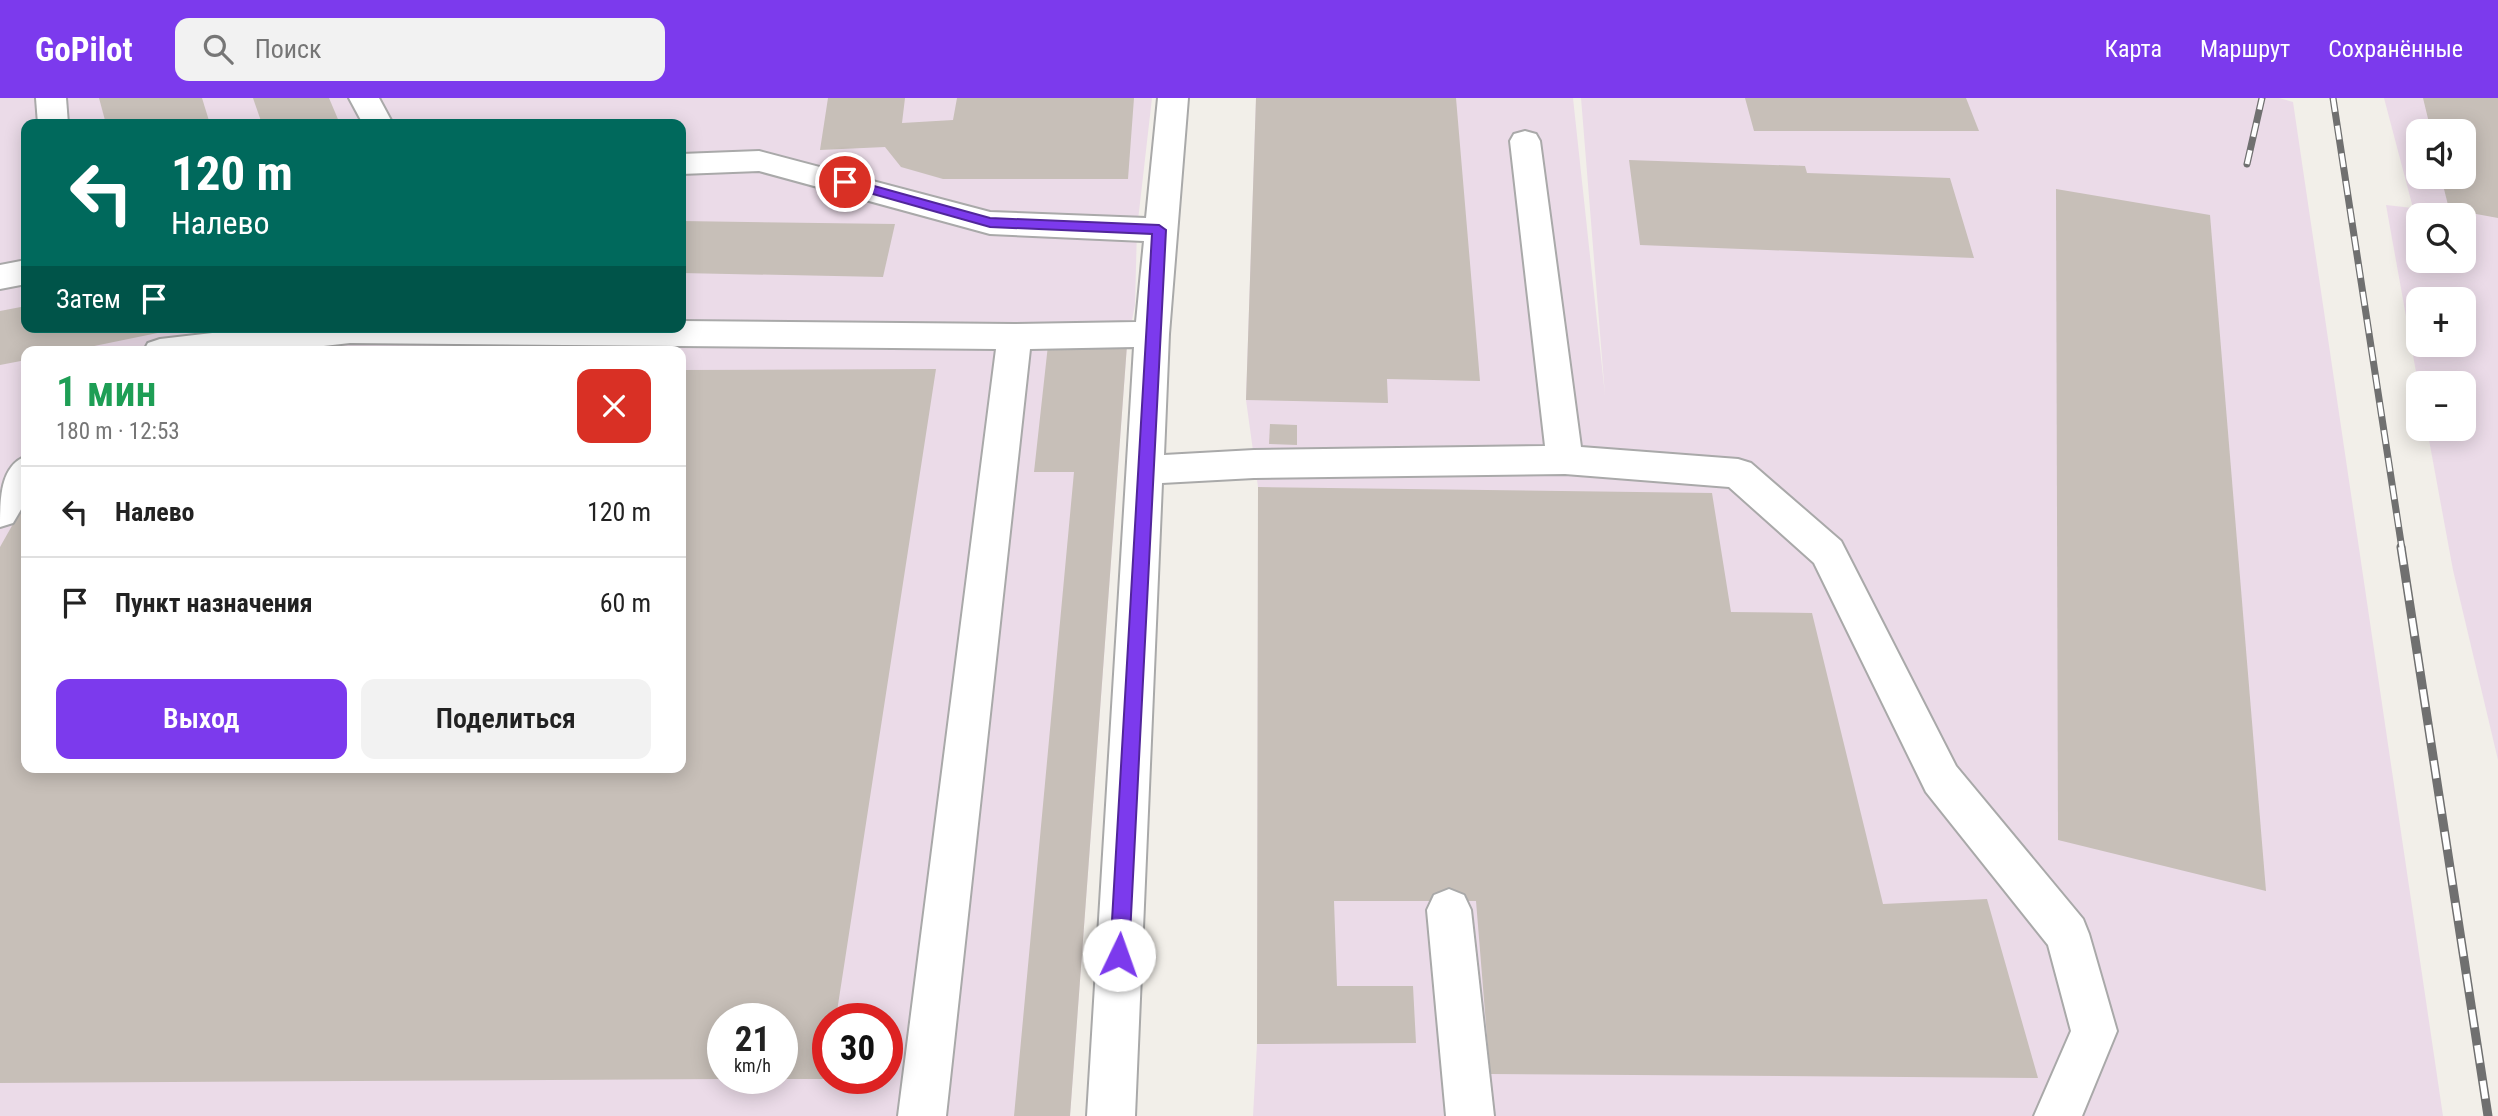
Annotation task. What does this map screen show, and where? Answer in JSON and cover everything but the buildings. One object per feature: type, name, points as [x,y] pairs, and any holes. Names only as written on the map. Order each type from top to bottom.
[{"type":"street","points":[[51,98],[53,119]]},
{"type":"street","points":[[364,98],[375,119]]},
{"type":"street","points":[[1111,1116],[1152,334],[1159,230],[1173,98]]},
{"type":"street","points":[[1525,141],[1565,460]]},
{"type":"street","points":[[686,164],[759,161],[990,223],[1159,230]]},
{"type":"street","points":[[0,276],[21,273]]},
{"type":"street","points":[[212,346],[324,333]]},
{"type":"street","points":[[635,333],[1014,337],[1152,334]]},
{"type":"street","points":[[922,1116],[1014,337]]},
{"type":"street","points":[[1144,470],[1254,464],[1565,460],[1738,473],[1828,552],[1941,779],[2067,934],[2095,1031],[2064,1108],[2058,1116]]},
{"type":"street","points":[[0,512],[21,478]]},
{"type":"street","points":[[1449,910],[1470,1116]]},
{"type":"shaded area","points":[[0,98],[1152,98],[1137,229],[1135,305],[1127,345],[1070,1116],[0,1116]]},
{"type":"shaded area","points":[[1256,98],[1573,98],[1605,395],[1581,98],[2279,98],[2293,102],[2443,1116],[1253,1116],[1257,1044],[1258,487],[1246,400]]},
{"type":"shaded area","points":[[2384,98],[2498,98],[2498,760],[2453,570],[2429,441],[2476,441],[2476,371],[2416,371],[2413,357],[2476,357],[2476,287],[2406,287],[2406,316],[2386,205],[2406,207],[2406,273],[2476,273],[2476,203],[2412,203],[2408,189],[2476,189],[2476,119],[2406,119],[2406,181]]},
{"type":"railway","points":[[2247,164],[2262,98]]},
{"type":"railway","points":[[2333,98],[2402,549]]},
{"type":"railway","points":[[2401,547],[2488,1116]]},
{"type":"route","points":[[845,182],[990,223],[1159,230],[1119,955]]}]
